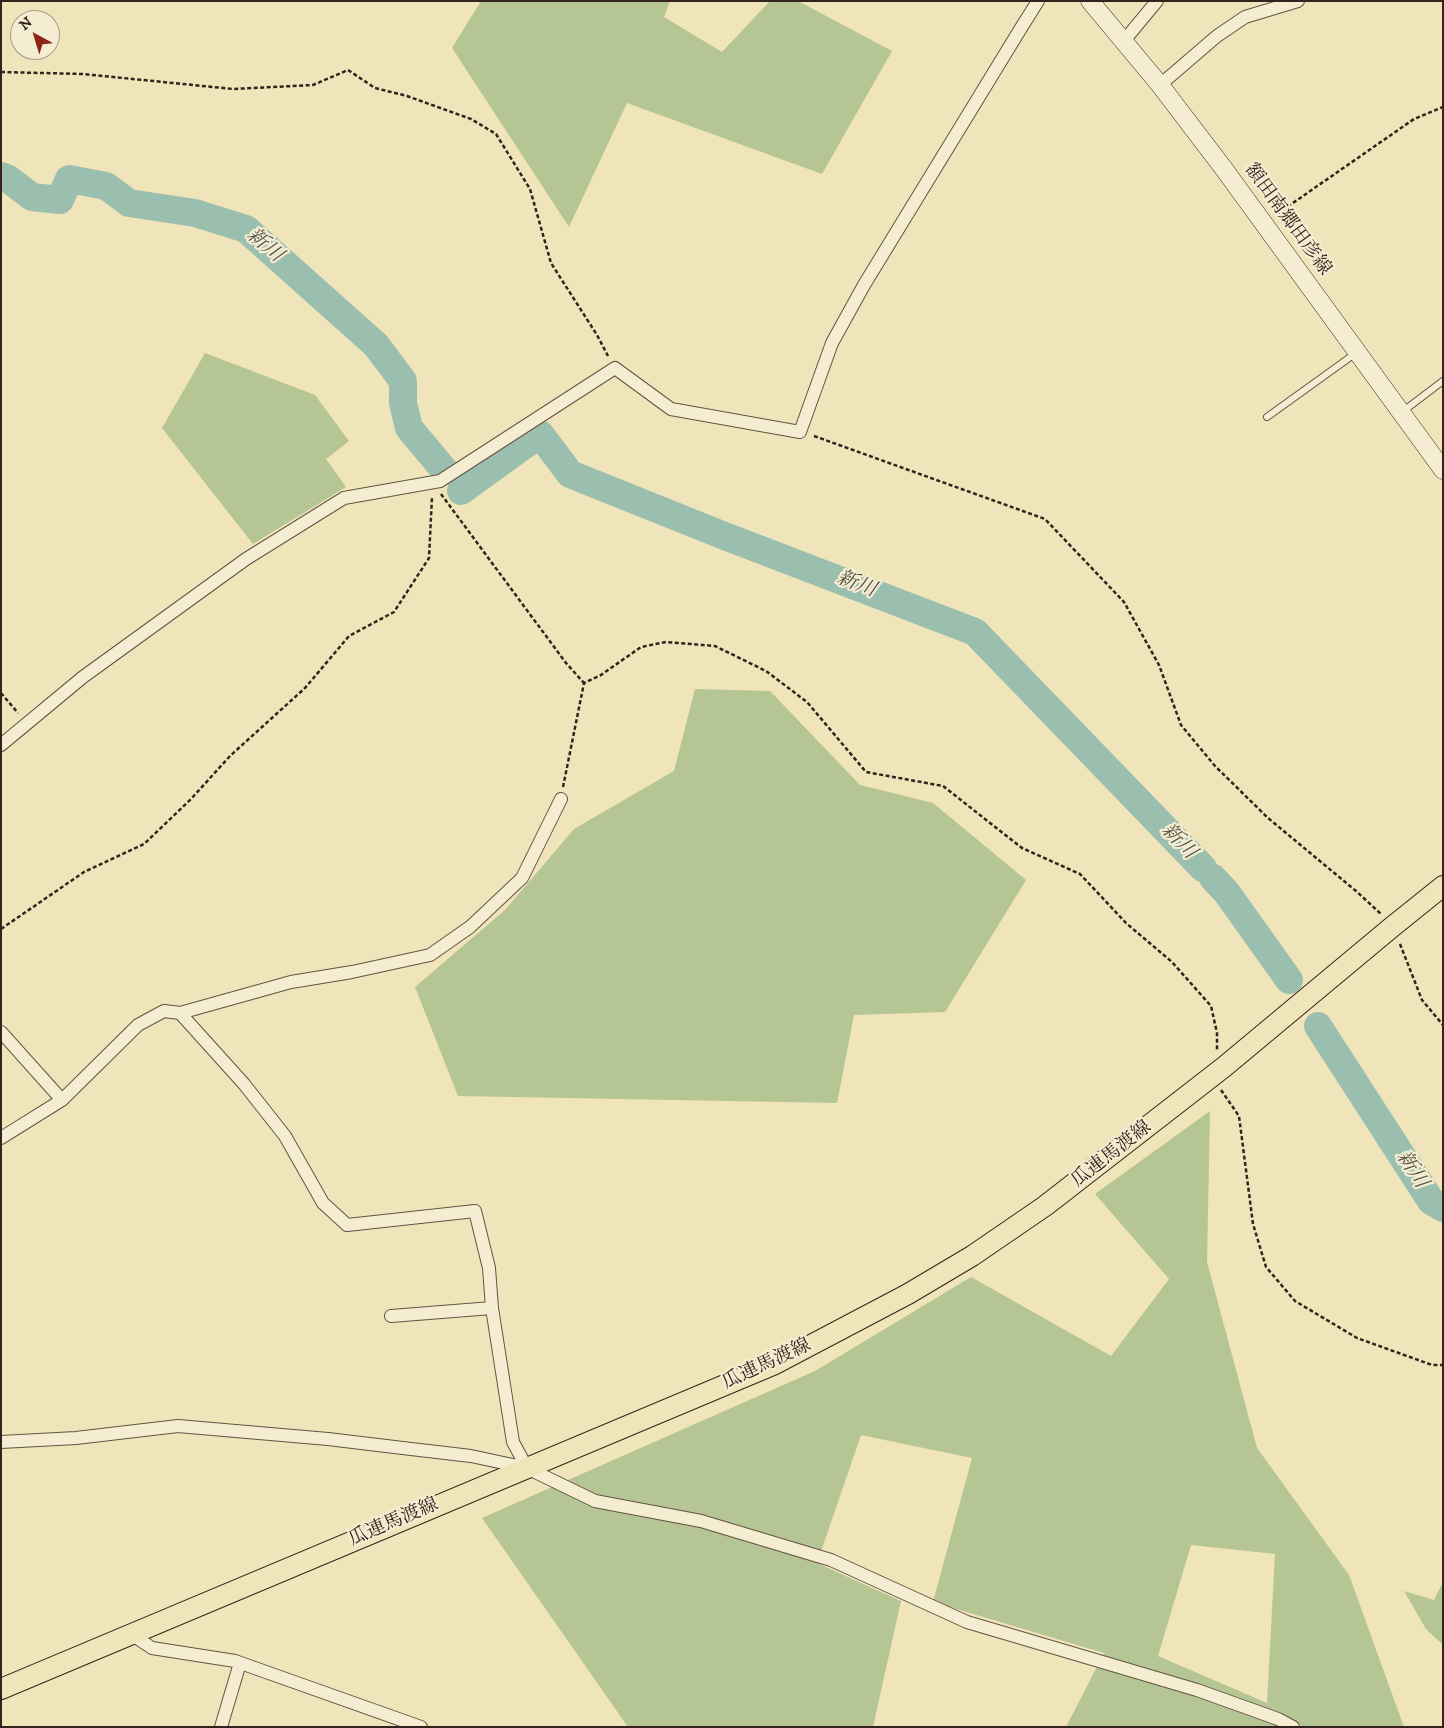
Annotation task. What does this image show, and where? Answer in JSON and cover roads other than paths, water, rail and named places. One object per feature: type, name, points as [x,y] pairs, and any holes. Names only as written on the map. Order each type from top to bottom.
[{"type":"main road","name":"額田南郷田彦線","points":[[1090,1],[1160,85],[1264,223],[1443,470]]},
{"type":"main road","name":"瓜連馬渡線","points":[[1,1689],[776,1364],[908,1294],[972,1256],[1045,1206],[1218,1072],[1392,926],[1443,886]]},
{"type":"street","points":[[1,746],[83,676],[246,559],[344,498],[440,481],[615,368],[671,409],[800,432],[832,343],[864,285],[1038,1]]},
{"type":"street","points":[[1123,42],[1157,1]]},
{"type":"street","points":[[1160,85],[1217,36],[1245,17],[1298,1]]},
{"type":"street","points":[[1,1138],[62,1100],[138,1025],[164,1011],[180,1013],[291,982],[352,972],[430,955],[470,927],[522,878],[561,799]]},
{"type":"street","points":[[180,1013],[244,1084],[285,1136],[323,1203],[347,1225],[475,1211],[489,1268],[492,1308],[513,1442],[527,1468]]},
{"type":"street","points":[[1,1032],[62,1100]]},
{"type":"street","points":[[392,1316],[492,1308]]},
{"type":"street","points":[[1,1442],[76,1438],[178,1426],[328,1439],[471,1456],[527,1468],[594,1501],[701,1521],[831,1560],[967,1622],[1197,1690],[1278,1719],[1294,1727]]},
{"type":"street","points":[[131,1634],[152,1648],[240,1663],[421,1727]]},
{"type":"street","points":[[221,1727],[240,1663]]},
{"type":"lane","points":[[1267,417],[1357,352]]},
{"type":"lane","points":[[1402,413],[1443,381]]},
{"type":"waterway","name":"新川","points":[[1,176],[7,178],[32,197],[60,200],[69,179],[106,186],[129,203],[195,213],[246,229],[376,345],[403,381],[403,403],[409,428],[445,471]]},
{"type":"waterway","name":"新川","points":[[461,491],[540,434],[570,474],[722,535],[975,632],[1203,868]]},
{"type":"waterway","name":"新川","points":[[1213,878],[1227,893],[1289,980]]},
{"type":"waterway","name":"新川","points":[[1318,1026],[1431,1201],[1443,1208]]}]
